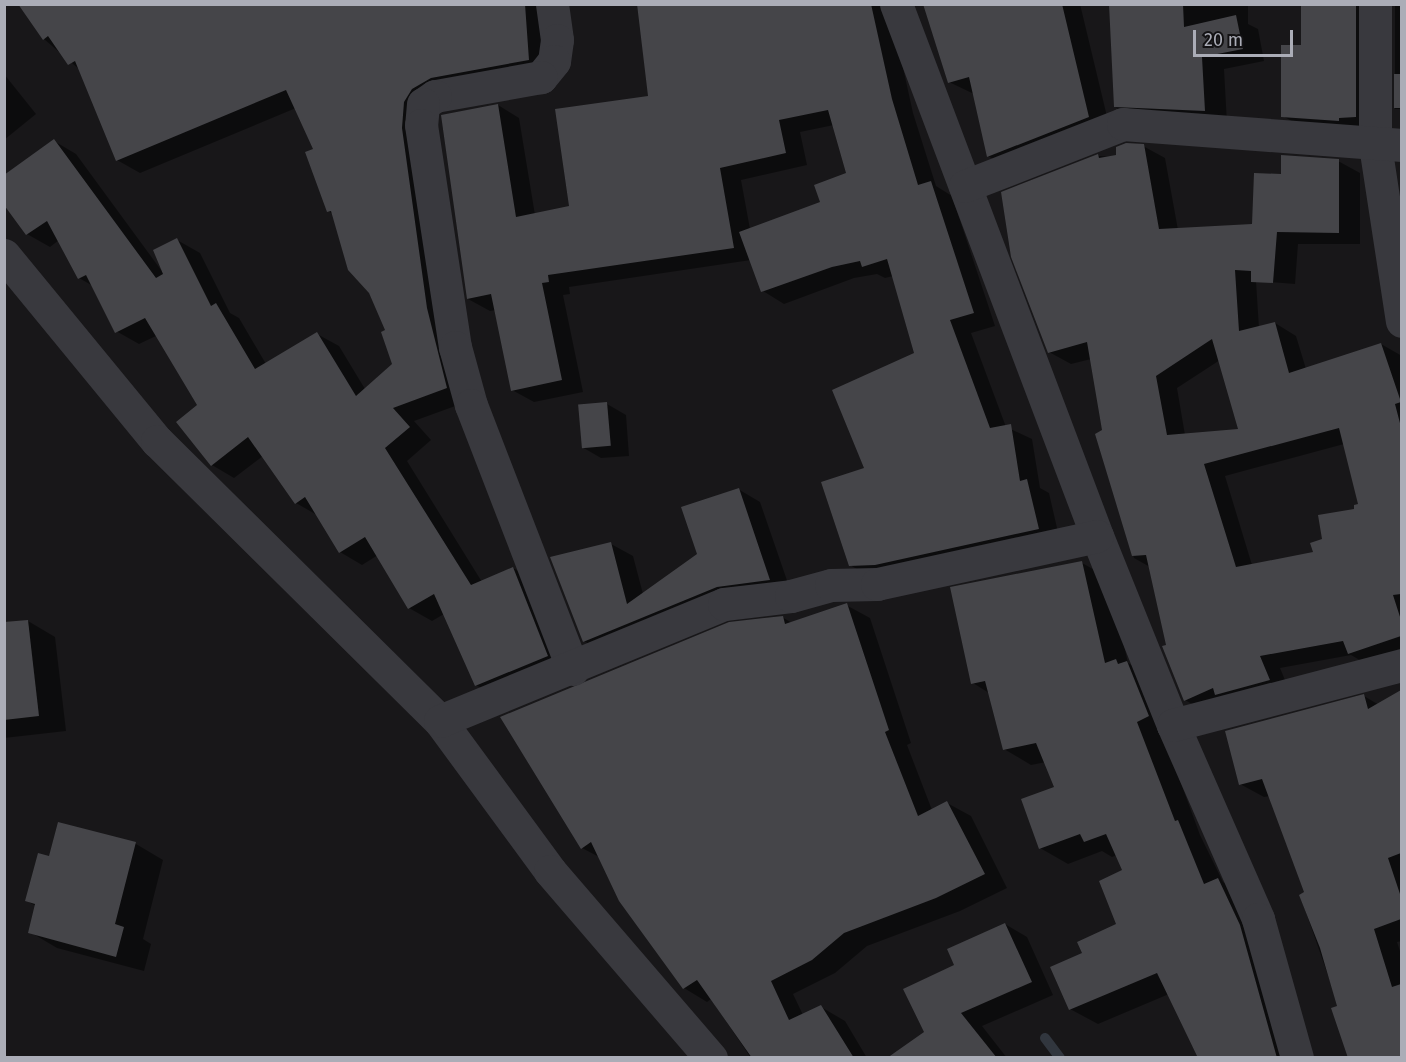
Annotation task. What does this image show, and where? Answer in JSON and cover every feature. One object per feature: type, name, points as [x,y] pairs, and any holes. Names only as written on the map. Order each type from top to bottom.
[{"type":"street","points":[[552,4],[556,51],[554,61],[541,77],[435,96],[423,104],[421,125],[453,336],[471,405],[573,669]]},
{"type":"street","points":[[896,4],[1097,536],[1173,725],[1258,919],[1297,1058]]},
{"type":"street","points":[[1375,4],[1401,321]]},
{"type":"street","points":[[965,186],[1123,124],[1388,145]]},
{"type":"street","points":[[4,255],[157,441],[440,721],[550,871],[711,1058]]},
{"type":"street","points":[[440,721],[573,669],[724,604],[791,596],[831,585],[877,584],[1097,536]]},
{"type":"street","points":[[1173,725],[1401,665]]},
{"type":"building","points":[[18,4],[525,4],[529,60],[431,78],[412,89],[404,102],[402,128],[427,308],[447,388],[393,408],[410,427],[385,448],[471,585],[513,567],[548,656],[475,686],[434,594],[408,609],[365,537],[339,553],[305,497],[295,504],[248,437],[211,466],[176,422],[197,405],[145,318],[115,333],[86,275],[78,279],[47,221],[26,235],[4,205],[4,175],[54,139],[156,278],[163,274],[153,250],[177,238],[211,306],[216,303],[255,369],[317,332],[356,396],[392,364],[381,332],[385,330],[369,293],[348,270],[331,211],[327,212],[305,152],[313,149],[286,90],[116,161],[75,61],[68,65],[48,36],[43,40]]},
{"type":"building","points":[[637,4],[871,4],[892,99],[918,185],[931,181],[974,313],[950,320],[990,428],[1011,424],[1020,481],[1027,479],[1039,529],[875,565],[849,566],[821,482],[864,468],[832,390],[914,353],[887,259],[862,267],[860,261],[832,267],[761,292],[739,232],[820,202],[814,185],[846,173],[828,110],[779,120],[786,153],[720,168],[734,248],[548,275],[549,282],[542,283],[562,380],[511,391],[491,294],[467,299],[441,115],[498,104],[516,217],[569,206],[555,109],[648,96]]},
{"type":"building","points":[[923,4],[1062,4],[1089,117],[987,157],[969,77],[948,83]]},
{"type":"building","points":[[1109,4],[1183,4],[1184,27],[1236,15],[1243,49],[1202,57],[1205,111],[1114,107]]},
{"type":"building","points":[[1301,4],[1356,4],[1356,117],[1339,118],[1339,121],[1281,117],[1281,45],[1301,45]]},
{"type":"building","points":[[1394,74],[1401,74],[1401,108],[1394,108]]},
{"type":"building","points":[[1126,143],[1144,144],[1159,229],[1252,224],[1254,173],[1281,174],[1281,155],[1339,159],[1339,233],[1277,232],[1273,283],[1251,282],[1251,271],[1235,270],[1239,331],[1275,322],[1289,373],[1381,343],[1401,402],[1395,404],[1401,427],[1401,594],[1393,595],[1401,620],[1401,636],[1348,654],[1343,641],[1260,656],[1270,680],[1215,695],[1213,688],[1184,701],[1162,646],[1166,645],[1146,555],[1132,556],[1095,434],[1102,430],[1087,342],[1048,353],[1011,257],[1001,192],[1098,154],[1099,158],[1116,155],[1116,147]],"holes":[[[1212,339],[1238,429],[1167,435],[1156,376]],[[1339,428],[1358,504],[1354,505],[1354,509],[1318,515],[1322,539],[1310,543],[1313,552],[1236,567],[1204,464]]]},
{"type":"building","points":[[607,402],[611,446],[582,448],[578,405]]},
{"type":"building","points":[[739,488],[770,580],[717,587],[583,642],[550,557],[611,542],[627,604],[697,554],[681,507]]},
{"type":"building","points":[[1082,561],[1105,663],[1116,659],[1118,664],[1127,661],[1149,716],[1137,722],[1175,821],[1178,820],[1204,884],[1218,878],[1240,925],[1277,1058],[1198,1058],[1157,973],[1069,1010],[1050,967],[1082,953],[1077,942],[1116,924],[1099,881],[1122,870],[1106,834],[1084,842],[1080,834],[1039,849],[1021,799],[1054,787],[1036,743],[1003,750],[985,681],[971,684],[950,587]]},
{"type":"building","points":[[847,603],[889,730],[885,732],[918,816],[947,801],[985,874],[936,898],[844,933],[812,960],[771,981],[789,1020],[821,1005],[854,1058],[752,1058],[697,980],[683,989],[619,901],[591,842],[581,849],[500,717],[729,622],[783,616],[785,624]]},
{"type":"building","points":[[28,620],[39,716],[4,720],[4,622]]},
{"type":"building","points":[[1401,690],[1401,853],[1388,858],[1401,897],[1401,919],[1374,929],[1392,987],[1401,984],[1401,1058],[1348,1058],[1331,1008],[1337,1006],[1320,948],[1299,895],[1304,892],[1262,779],[1239,785],[1225,731],[1364,694],[1368,709]]},
{"type":"building","points":[[58,822],[136,842],[115,924],[124,927],[116,957],[28,933],[35,904],[25,901],[38,853],[49,856]]},
{"type":"building","points":[[1005,923],[1032,982],[961,1013],[997,1058],[887,1058],[924,1032],[903,989],[954,965],[947,949]]},
{"type":"waterway","points":[[1045,1038],[1060,1058]]}]
